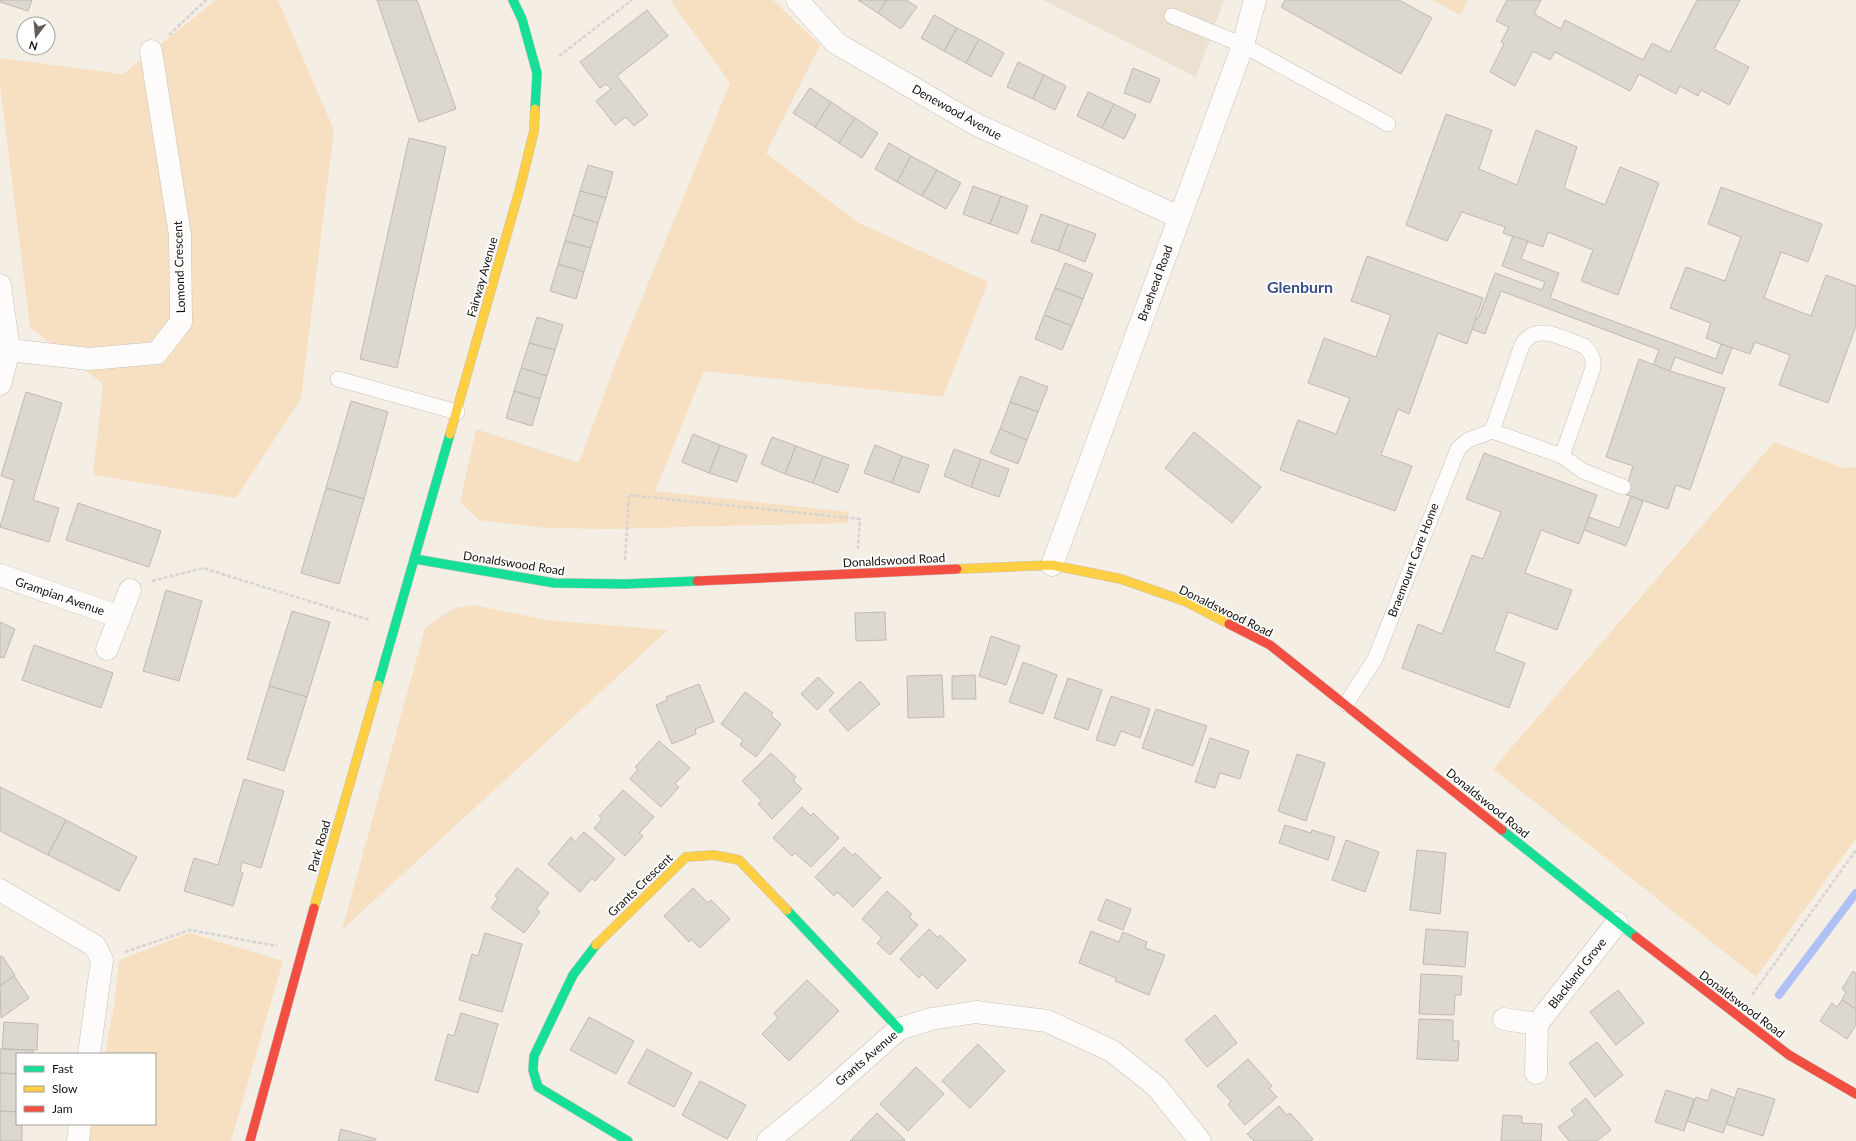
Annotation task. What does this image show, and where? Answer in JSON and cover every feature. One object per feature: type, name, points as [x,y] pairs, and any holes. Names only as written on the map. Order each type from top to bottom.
[{"type":"street","name":"Fairway Avenue","points":[[415,559],[534,131],[537,74],[522,19],[513,0]]},
{"type":"street","name":"Denewood Avenue","points":[[797,0],[836,42],[974,124],[1179,217]]},
{"type":"street","name":"Braehead Road","points":[[1052,565],[1243,45],[1255,0]]},
{"type":"street","name":"Lomond Crescent","points":[[9,350],[89,359],[157,353],[181,322],[180,235],[151,51]]},
{"type":"street","points":[[0,285],[9,350],[0,384]]},
{"type":"street","name":"Donaldswood Road","points":[[415,559],[554,583],[625,584],[1052,565],[1120,579],[1187,602],[1270,645],[1346,704],[1617,923],[1789,1054],[1856,1094]]},
{"type":"street","name":"Park Road","points":[[250,1141],[302,951],[415,559]]},
{"type":"street","name":"Grampian Avenue","points":[[0,575],[120,617]]},
{"type":"street","name":"Grampian Avenue","points":[[107,649],[130,590]]},
{"type":"street","name":"Grants Crescent","points":[[628,1141],[538,1087],[533,1070],[534,1056],[573,974],[597,943],[686,857],[714,855],[739,860],[899,1029]]},
{"type":"street","points":[[0,890],[95,946],[102,960],[89,1053]]},
{"type":"street","name":"Blackland Grove","points":[[1537,1024],[1617,923]]},
{"type":"street","name":"Grants Avenue","points":[[768,1141],[823,1096],[899,1029],[931,1018],[976,1012],[1047,1021],[1112,1051],[1157,1087],[1200,1141]]},
{"type":"street","points":[[1504,1019],[1537,1024],[1536,1073]]},
{"type":"street","points":[[78,1141],[80,1125]]},
{"type":"lane","points":[[1172,16],[1243,45],[1388,124]]},
{"type":"lane","points":[[1562,456],[1593,368],[1592,356],[1584,346],[1544,332],[1530,335],[1526,339],[1492,431],[1562,456],[1583,471],[1624,487]]},
{"type":"lane","points":[[338,379],[457,412]]},
{"type":"lane","name":"Braemount Care Home","points":[[1346,704],[1375,659],[1458,449],[1468,440],[1492,431]]},
{"type":"path","points":[[151,51],[206,0]]},
{"type":"path","points":[[537,74],[632,0]]},
{"type":"path","points":[[625,584],[624,546],[629,495],[860,519],[857,574]]},
{"type":"path","points":[[130,590],[149,581],[203,568],[395,628]]},
{"type":"path","points":[[1738,1015],[1856,850]]},
{"type":"path","points":[[102,960],[190,930],[302,951]]},
{"type":"shaded area","points":[[216,0],[278,0],[334,130],[301,399],[236,498],[93,475],[103,384],[30,327],[0,86],[0,58],[123,74]]},
{"type":"shaded area","points":[[670,0],[773,0],[820,45],[766,153],[859,223],[988,282],[943,397],[704,371],[655,491],[849,512],[847,523],[608,529],[545,528],[479,520],[460,502],[476,429],[579,463],[616,362],[730,83]]},
{"type":"shaded area","points":[[1043,0],[1224,0],[1196,77]]},
{"type":"shaded area","points":[[1432,0],[1468,0],[1460,15]]},
{"type":"shaded area","points":[[1774,442],[1843,468],[1856,467],[1856,838],[1756,977],[1493,769]]},
{"type":"shaded area","points":[[474,605],[546,620],[668,630],[342,930],[425,628],[454,608]]},
{"type":"shaded area","points":[[190,933],[283,961],[231,1141],[89,1141],[92,1125],[156,1125],[156,1053],[105,1053],[114,1006],[119,960]]},
{"type":"building","points":[[0,0],[32,0],[28,11],[0,2]]},
{"type":"building","points":[[377,0],[417,0],[456,109],[419,122]]},
{"type":"building","points":[[858,0],[887,0],[878,13]]},
{"type":"building","points":[[887,0],[906,0],[917,7],[901,29],[878,13]]},
{"type":"building","points":[[1285,0],[1399,0],[1432,18],[1401,74],[1281,7]]},
{"type":"building","points":[[1507,0],[1541,0],[1534,14],[1561,29],[1565,20],[1643,60],[1652,43],[1670,52],[1697,0],[1740,0],[1714,49],[1749,67],[1729,105],[1701,90],[1698,96],[1680,86],[1676,94],[1639,74],[1630,91],[1555,52],[1550,60],[1533,51],[1515,86],[1490,72],[1504,44],[1501,42],[1509,27],[1496,21]]},
{"type":"building","points":[[647,10],[668,36],[617,76],[648,115],[634,126],[626,117],[615,125],[596,101],[611,89],[606,84],[600,88],[580,62]]},
{"type":"building","points":[[934,15],[957,28],[944,51],[921,38]]},
{"type":"building","points":[[957,28],[979,39],[966,63],[944,51]]},
{"type":"building","points":[[979,39],[1004,53],[991,77],[966,63]]},
{"type":"building","points":[[1018,62],[1044,75],[1033,99],[1007,87]]},
{"type":"building","points":[[1133,68],[1160,79],[1150,103],[1124,93]]},
{"type":"building","points":[[1044,75],[1066,86],[1055,110],[1033,99]]},
{"type":"building","points":[[810,88],[831,102],[815,127],[793,113]]},
{"type":"building","points":[[1088,92],[1114,104],[1102,128],[1077,116]]},
{"type":"building","points":[[831,102],[855,118],[839,143],[815,127]]},
{"type":"building","points":[[1114,104],[1136,115],[1124,139],[1102,128]]},
{"type":"building","points":[[1446,114],[1492,130],[1479,169],[1517,185],[1536,130],[1577,147],[1564,188],[1605,205],[1620,167],[1659,183],[1618,295],[1581,281],[1593,250],[1548,232],[1543,247],[1503,233],[1505,227],[1462,212],[1447,241],[1406,225]]},
{"type":"building","points":[[855,118],[878,133],[862,158],[839,143]]},
{"type":"building","points":[[409,138],[446,147],[397,368],[360,359]]},
{"type":"building","points":[[889,143],[911,156],[897,182],[875,169]]},
{"type":"building","points":[[911,156],[937,170],[922,196],[897,182]]},
{"type":"building","points":[[588,165],[613,172],[606,198],[580,191]]},
{"type":"building","points":[[937,170],[961,183],[946,209],[922,196]]},
{"type":"building","points":[[973,186],[1001,196],[990,224],[963,214]]},
{"type":"building","points":[[1721,187],[1822,224],[1808,262],[1781,252],[1764,298],[1811,316],[1826,275],[1856,286],[1856,326],[1828,403],[1779,385],[1790,355],[1755,342],[1750,354],[1721,344],[1706,338],[1711,323],[1670,308],[1686,267],[1725,281],[1741,237],[1708,224]]},
{"type":"building","points":[[580,191],[606,198],[598,223],[573,215]]},
{"type":"building","points":[[1001,196],[1028,206],[1018,234],[990,224]]},
{"type":"building","points":[[1041,214],[1068,224],[1058,251],[1031,242]]},
{"type":"building","points":[[573,215],[598,223],[591,248],[565,241]]},
{"type":"building","points":[[1068,224],[1096,234],[1085,262],[1058,251]]},
{"type":"building","points":[[1513,236],[1528,241],[1521,259],[1559,273],[1550,298],[1716,359],[1721,344],[1732,348],[1722,374],[1675,357],[1670,371],[1653,366],[1659,350],[1501,291],[1485,334],[1471,329],[1475,318],[1478,319],[1495,273],[1542,290],[1545,282],[1502,266]]},
{"type":"building","points":[[565,241],[591,248],[584,272],[558,264]]},
{"type":"building","points":[[1367,256],[1483,298],[1467,344],[1438,333],[1409,414],[1398,409],[1381,455],[1412,466],[1395,511],[1280,470],[1298,420],[1336,434],[1350,398],[1308,383],[1324,338],[1376,357],[1391,315],[1351,301]]},
{"type":"building","points":[[1065,263],[1093,274],[1083,299],[1055,288]]},
{"type":"building","points":[[558,264],[584,272],[576,299],[550,291]]},
{"type":"building","points":[[1055,288],[1083,299],[1072,326],[1044,315]]},
{"type":"building","points":[[1044,315],[1072,326],[1062,350],[1035,339]]},
{"type":"building","points":[[537,317],[563,325],[555,350],[529,343]]},
{"type":"building","points":[[529,343],[555,350],[547,376],[521,368]]},
{"type":"building","points":[[1639,359],[1670,371],[1725,388],[1690,490],[1676,485],[1668,509],[1624,494],[1633,466],[1606,457]]},
{"type":"building","points":[[521,368],[547,376],[540,399],[514,391]]},
{"type":"building","points":[[1020,376],[1048,387],[1038,412],[1010,402]]},
{"type":"building","points":[[514,391],[540,399],[532,426],[506,418]]},
{"type":"building","points":[[26,392],[62,403],[33,500],[59,508],[49,542],[0,527],[14,480],[1,476]]},
{"type":"building","points":[[351,401],[388,412],[364,499],[326,488]]},
{"type":"building","points":[[1010,402],[1038,412],[1027,440],[1000,429]]},
{"type":"building","points":[[1000,429],[1027,440],[1018,464],[990,453]]},
{"type":"building","points":[[1194,432],[1261,487],[1232,523],[1165,468]]},
{"type":"building","points":[[693,434],[720,445],[709,473],[682,462]]},
{"type":"building","points":[[772,437],[796,446],[785,474],[761,464]]},
{"type":"building","points":[[720,445],[747,455],[737,482],[709,473]]},
{"type":"building","points":[[875,445],[902,456],[892,483],[864,473]]},
{"type":"building","points":[[796,446],[823,456],[813,483],[785,474]]},
{"type":"building","points":[[954,449],[981,459],[971,487],[944,476]]},
{"type":"building","points":[[1484,453],[1597,495],[1579,544],[1541,530],[1525,573],[1572,590],[1557,630],[1508,612],[1494,651],[1525,663],[1509,708],[1402,668],[1418,624],[1442,634],[1472,555],[1483,559],[1501,512],[1466,499]]},
{"type":"building","points":[[823,456],[849,465],[838,493],[813,483]]},
{"type":"building","points":[[902,456],[929,465],[919,493],[892,483]]},
{"type":"building","points":[[981,459],[1009,469],[999,497],[971,487]]},
{"type":"building","points":[[326,488],[364,499],[339,584],[301,573]]},
{"type":"building","points":[[1631,496],[1643,501],[1626,546],[1584,530],[1589,517],[1619,528]]},
{"type":"building","points":[[78,503],[161,531],[149,567],[66,540]]},
{"type":"building","points":[[166,590],[202,601],[179,681],[143,671]]},
{"type":"building","points":[[292,611],[330,622],[307,697],[269,686]]},
{"type":"building","points":[[885,612],[886,640],[856,641],[855,613]]},
{"type":"building","points":[[0,622],[15,629],[4,658],[0,657]]},
{"type":"building","points":[[991,636],[1020,646],[1006,685],[979,676]]},
{"type":"building","points":[[34,645],[113,673],[101,708],[22,680]]},
{"type":"building","points":[[1023,662],[1057,675],[1043,714],[1009,702]]},
{"type":"building","points":[[942,675],[944,717],[908,718],[907,676]]},
{"type":"building","points":[[975,675],[976,699],[952,699],[952,676]]},
{"type":"building","points":[[818,677],[834,693],[817,710],[801,694]]},
{"type":"building","points":[[1068,678],[1102,690],[1088,730],[1054,718]]},
{"type":"building","points":[[860,681],[880,704],[848,731],[829,710]]},
{"type":"building","points":[[699,684],[714,722],[695,729],[696,734],[672,744],[656,705],[667,700],[666,697]]},
{"type":"building","points":[[269,686],[307,697],[284,771],[247,759]]},
{"type":"building","points":[[745,692],[773,713],[771,716],[781,724],[756,757],[740,745],[743,740],[721,724]]},
{"type":"building","points":[[1111,696],[1150,709],[1140,738],[1121,731],[1115,746],[1096,740]]},
{"type":"building","points":[[1156,709],[1207,726],[1193,766],[1142,748]]},
{"type":"building","points":[[1210,738],[1249,751],[1240,779],[1220,773],[1215,788],[1195,782]]},
{"type":"building","points":[[659,741],[690,768],[675,784],[679,787],[661,807],[630,779],[638,769],[635,767]]},
{"type":"building","points":[[771,753],[796,777],[793,780],[802,789],[772,819],[758,804],[762,801],[742,781]]},
{"type":"building","points":[[1297,754],[1325,763],[1306,821],[1278,811]]},
{"type":"building","points":[[244,779],[284,791],[261,868],[242,862],[240,871],[243,873],[233,906],[184,891],[194,858],[218,865]]},
{"type":"building","points":[[0,787],[66,820],[48,855],[0,831]]},
{"type":"building","points":[[623,790],[654,817],[639,833],[643,836],[625,856],[594,828],[602,819],[599,816]]},
{"type":"building","points":[[802,807],[811,816],[813,813],[839,838],[811,867],[795,853],[792,856],[773,838]]},
{"type":"building","points":[[66,820],[137,857],[119,891],[48,855]]},
{"type":"building","points":[[1285,825],[1311,833],[1312,830],[1335,837],[1328,860],[1279,843]]},
{"type":"building","points":[[584,832],[615,859],[595,881],[592,878],[580,892],[548,864],[571,837],[575,842]]},
{"type":"building","points":[[1346,840],[1379,852],[1365,892],[1332,880]]},
{"type":"building","points":[[844,847],[853,856],[855,853],[881,878],[853,907],[837,892],[834,896],[815,877]]},
{"type":"building","points":[[1417,850],[1446,853],[1440,914],[1410,910]]},
{"type":"building","points":[[517,868],[549,893],[536,909],[540,912],[524,933],[491,908],[498,898],[495,896]]},
{"type":"building","points":[[693,888],[708,903],[711,900],[730,919],[700,948],[691,939],[689,942],[664,916]]},
{"type":"building","points":[[887,891],[912,914],[909,917],[918,925],[890,955],[877,943],[882,938],[862,919]]},
{"type":"building","points":[[1106,899],[1131,909],[1123,930],[1098,920]]},
{"type":"building","points":[[929,929],[938,938],[940,935],[966,960],[937,989],[922,974],[919,978],[900,959]]},
{"type":"building","points":[[1426,929],[1468,932],[1465,967],[1423,964]]},
{"type":"building","points":[[1091,931],[1119,942],[1123,932],[1147,942],[1145,948],[1165,955],[1149,995],[1115,981],[1116,978],[1079,963]]},
{"type":"building","points":[[485,933],[522,944],[502,1012],[459,1000],[472,954],[478,956]]},
{"type":"building","points":[[2,956],[15,975],[0,986],[0,957]]},
{"type":"building","points":[[1853,971],[1856,973],[1856,1009],[1842,1000],[1846,992],[1842,989]]},
{"type":"building","points":[[1421,974],[1462,976],[1461,995],[1455,995],[1454,1015],[1419,1014]]},
{"type":"building","points":[[14,976],[29,998],[1,1018],[0,986]]},
{"type":"building","points":[[807,980],[839,1011],[789,1061],[762,1034],[778,1018],[774,1013]]},
{"type":"building","points":[[1618,990],[1644,1023],[1616,1045],[1590,1012]]},
{"type":"building","points":[[1842,1000],[1856,1009],[1856,1025],[1847,1039],[1820,1021],[1832,1003],[1837,1007]]},
{"type":"building","points":[[461,1013],[498,1024],[478,1093],[435,1080],[448,1034],[454,1036]]},
{"type":"building","points":[[1215,1015],[1237,1043],[1207,1067],[1185,1040]]},
{"type":"building","points":[[589,1017],[634,1041],[616,1074],[570,1050]]},
{"type":"building","points":[[1419,1019],[1453,1020],[1453,1041],[1459,1041],[1458,1061],[1417,1059]]},
{"type":"building","points":[[4,1022],[38,1024],[37,1050],[2,1049]]},
{"type":"building","points":[[1597,1042],[1623,1075],[1595,1097],[1569,1063]]},
{"type":"building","points":[[978,1044],[1005,1071],[970,1108],[942,1081]]},
{"type":"building","points":[[0,1049],[33,1050],[33,1053],[16,1053],[16,1074],[0,1073]]},
{"type":"building","points":[[647,1049],[692,1073],[674,1107],[628,1083]]},
{"type":"building","points":[[1248,1059],[1272,1086],[1269,1088],[1277,1097],[1245,1125],[1228,1105],[1231,1101],[1217,1086]]},
{"type":"building","points":[[916,1067],[944,1094],[908,1131],[880,1104]]},
{"type":"building","points":[[0,1073],[16,1074],[16,1112],[0,1111]]},
{"type":"building","points":[[700,1081],[746,1105],[727,1139],[682,1115]]},
{"type":"building","points":[[1738,1088],[1775,1099],[1763,1136],[1726,1124]]},
{"type":"building","points":[[1711,1089],[1735,1098],[1723,1133],[1687,1121],[1696,1097],[1708,1101]]},
{"type":"building","points":[[1666,1090],[1694,1099],[1684,1131],[1655,1122]]},
{"type":"building","points":[[1586,1098],[1611,1130],[1597,1141],[1569,1141],[1558,1127],[1575,1115],[1571,1110]]},
{"type":"building","points":[[1279,1106],[1287,1115],[1290,1113],[1313,1139],[1311,1141],[1254,1141],[1247,1134]]},
{"type":"building","points":[[0,1111],[16,1112],[16,1125],[22,1125],[22,1141],[0,1141]]},
{"type":"building","points":[[877,1113],[905,1140],[850,1141]]},
{"type":"building","points":[[1503,1115],[1522,1116],[1522,1123],[1542,1124],[1541,1141],[1501,1141]]},
{"type":"building","points":[[341,1129],[376,1139],[375,1141],[338,1141]]},
{"type":"waterway","points":[[1779,995],[1856,893]]},
{"type":"traffic: fast","points":[[513,0],[522,19],[537,73],[535,109]]},
{"type":"traffic: fast","points":[[378,685],[450,434]]},
{"type":"traffic: fast","points":[[415,559],[554,583],[625,584],[697,581]]},
{"type":"traffic: fast","points":[[1502,830],[1636,937]]},
{"type":"traffic: fast","points":[[787,910],[899,1029]]},
{"type":"traffic: fast","points":[[596,945],[573,975],[534,1056],[533,1070],[538,1087],[628,1141]]},
{"type":"traffic: slow","points":[[450,434],[520,188],[534,131],[535,109]]},
{"type":"traffic: slow","points":[[957,569],[1052,565],[1121,579],[1187,602],[1229,624]]},
{"type":"traffic: slow","points":[[314,908],[378,685]]},
{"type":"traffic: slow","points":[[596,945],[686,857],[714,855],[739,860],[787,910]]},
{"type":"traffic: jam","points":[[697,581],[957,569]]},
{"type":"traffic: jam","points":[[1229,624],[1270,645],[1502,830]]},
{"type":"traffic: jam","points":[[250,1141],[314,908]]},
{"type":"traffic: jam","points":[[1636,937],[1789,1055],[1856,1094]]},
{"type":"district","name":"Glenburn","points":[[1300,286]]}]
